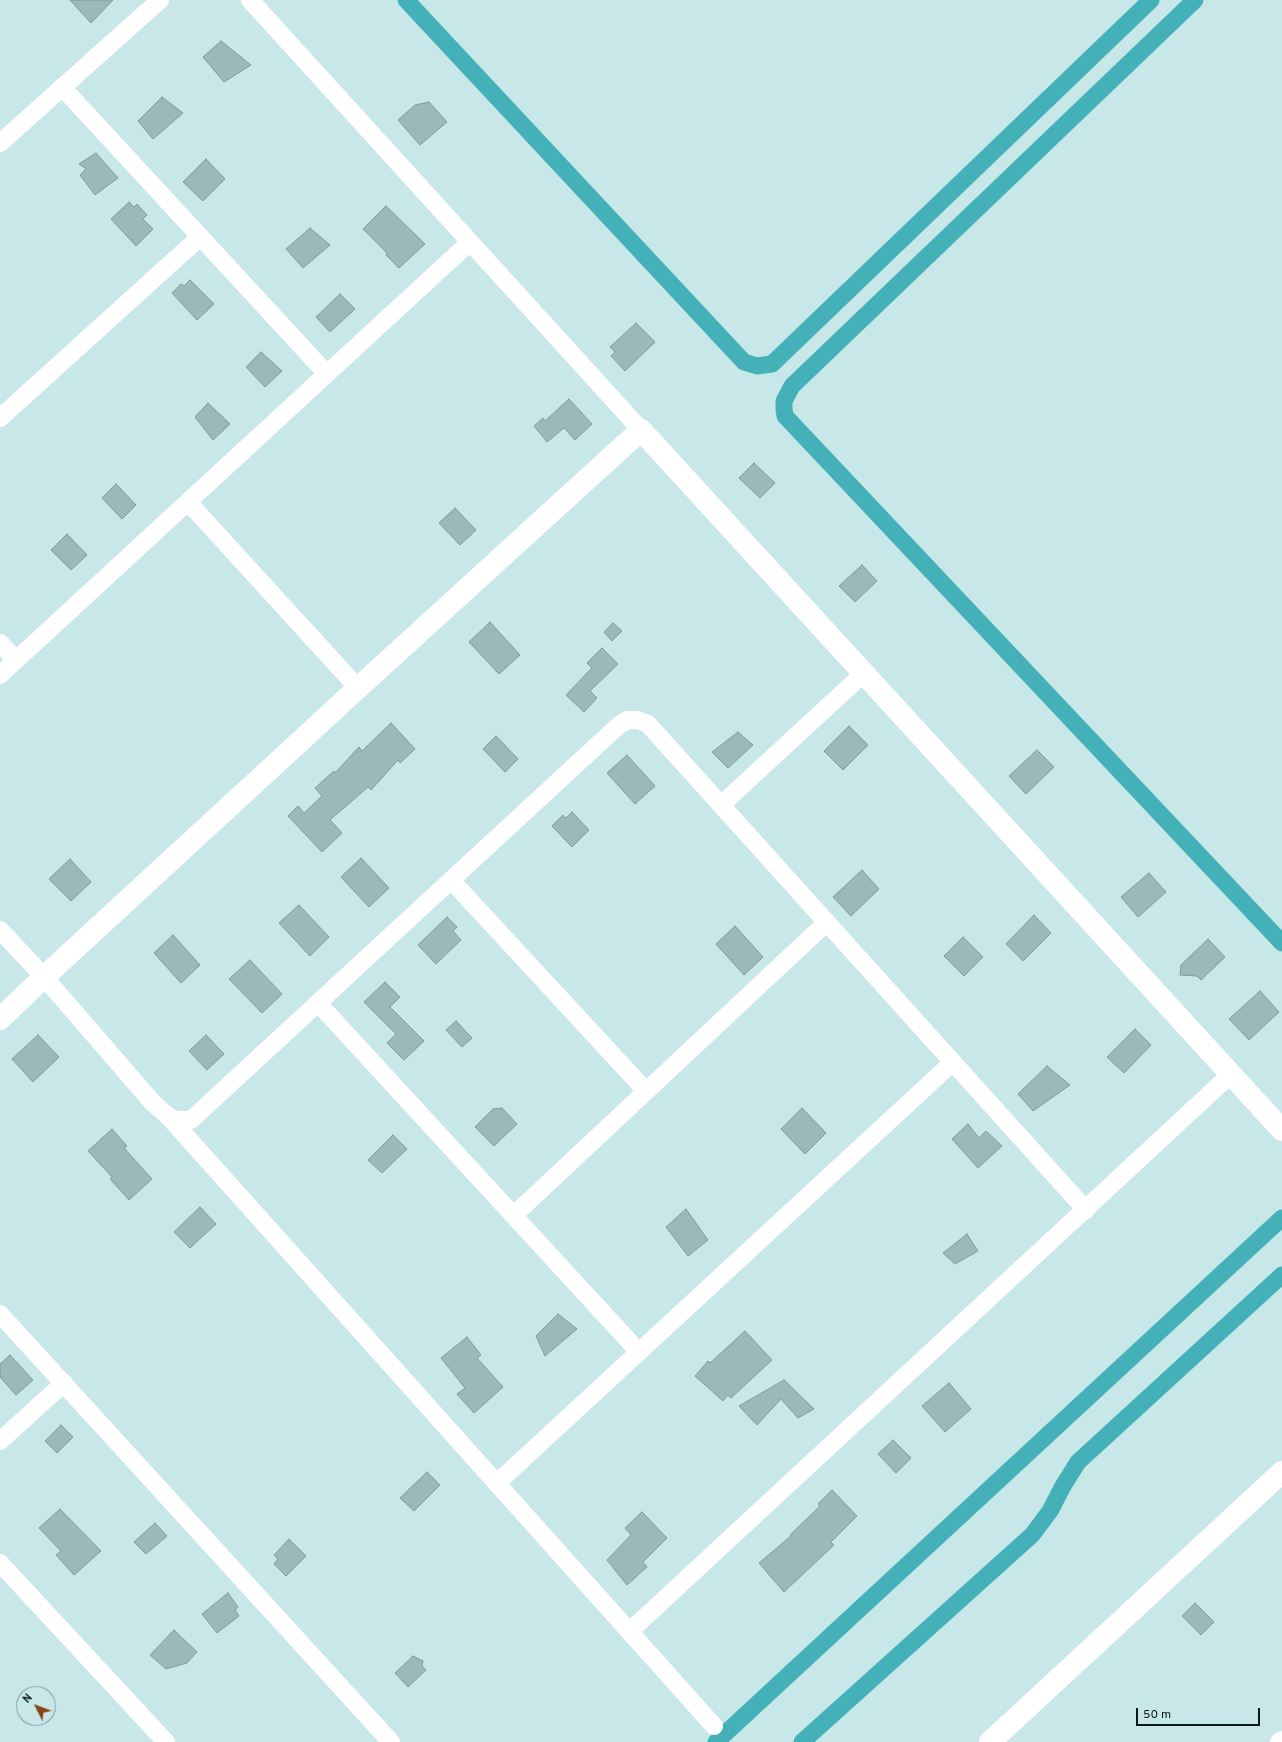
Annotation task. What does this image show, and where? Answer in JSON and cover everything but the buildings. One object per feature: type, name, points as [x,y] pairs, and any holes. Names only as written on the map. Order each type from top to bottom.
[{"type":"street","points":[[0,143],[160,0]]},
{"type":"street","points":[[250,0],[1230,1075],[1282,1130]]},
{"type":"street","points":[[62,87],[327,374]]},
{"type":"street","points":[[0,418],[200,237]]},
{"type":"street","points":[[0,675],[470,242]]},
{"type":"street","points":[[0,1019],[358,688],[641,430]]},
{"type":"street","points":[[188,502],[358,688]]},
{"type":"street","points":[[0,643],[16,660]]},
{"type":"street","points":[[722,805],[864,674]]},
{"type":"street","points":[[168,1116],[176,1120],[190,1120],[618,726],[627,720],[638,720],[648,724],[1086,1210]]},
{"type":"street","points":[[451,880],[646,1091]]},
{"type":"street","points":[[514,1216],[827,922]]},
{"type":"street","points":[[0,930],[44,977],[153,1102],[168,1116],[714,1726]]},
{"type":"street","points":[[318,1002],[639,1352]]},
{"type":"street","points":[[497,1483],[953,1062]]},
{"type":"street","points":[[630,1631],[1230,1075]]},
{"type":"street","points":[[0,1314],[391,1742]]},
{"type":"street","points":[[0,1441],[64,1383]]},
{"type":"street","points":[[994,1741],[1282,1472]]},
{"type":"street","points":[[0,1563],[166,1742]]},
{"type":"waterway","points":[[406,0],[744,362],[757,366],[772,364],[1151,0]]},
{"type":"waterway","points":[[1195,0],[792,386],[784,401],[784,409],[785,416],[1282,943]]},
{"type":"waterway","points":[[716,1742],[1282,1218]]},
{"type":"waterway","points":[[802,1742],[1032,1535],[1050,1511],[1078,1462],[1282,1275]]}]
